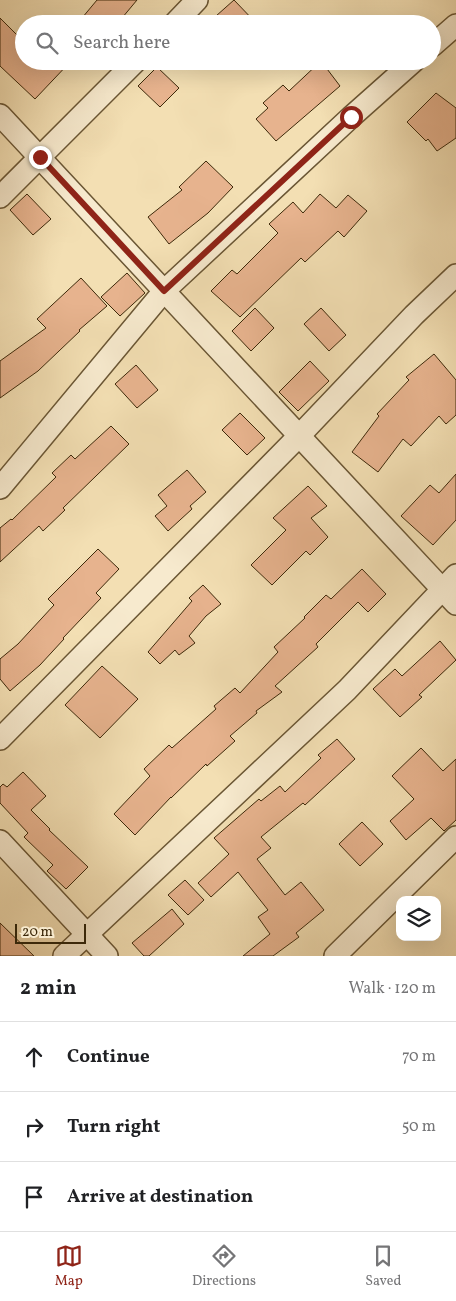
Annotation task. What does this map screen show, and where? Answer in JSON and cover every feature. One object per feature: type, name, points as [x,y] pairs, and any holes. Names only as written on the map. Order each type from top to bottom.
[{"type":"street","points":[[183,15],[198,0]]},
{"type":"street","points":[[441,38],[456,25]]},
{"type":"street","points":[[0,197],[127,70]]},
{"type":"street","points":[[0,488],[164,291],[404,70]]},
{"type":"street","points":[[0,115],[299,436],[451,590],[64,956]]},
{"type":"street","points":[[0,739],[299,436],[414,315],[456,275]]},
{"type":"street","points":[[335,956],[456,837]]},
{"type":"street","points":[[0,841],[107,956]]},
{"type":"building","points":[[97,0],[137,0],[124,15],[84,15]]},
{"type":"building","points":[[234,0],[248,15],[217,15]]},
{"type":"building","points":[[0,18],[15,33],[15,70],[62,70],[35,99],[0,66]]},
{"type":"building","points":[[154,70],[160,70],[179,88],[160,107],[138,86]]},
{"type":"building","points":[[311,70],[328,70],[340,86],[276,141],[256,119],[268,108],[263,103],[283,85],[289,91]]},
{"type":"building","points":[[436,93],[456,108],[456,138],[437,151],[428,139],[426,141],[407,122]]},
{"type":"building","points":[[206,161],[233,187],[208,213],[169,244],[148,217],[182,190],[179,187]]},
{"type":"building","points":[[27,194],[51,219],[33,235],[10,210]]},
{"type":"building","points":[[320,194],[336,208],[348,195],[367,211],[344,237],[338,231],[305,262],[301,258],[240,317],[211,291],[232,270],[237,274],[278,233],[269,224],[293,202],[303,213]]},
{"type":"building","points":[[127,273],[145,293],[120,316],[101,297]]},
{"type":"building","points":[[81,278],[107,306],[79,330],[38,371],[0,398],[0,361],[46,328],[37,319]]},
{"type":"building","points":[[255,308],[274,328],[251,351],[232,331]]},
{"type":"building","points":[[321,308],[346,335],[329,351],[304,324]]},
{"type":"building","points":[[434,354],[456,380],[456,415],[446,424],[439,416],[411,446],[403,439],[378,472],[352,452],[379,416],[377,414],[409,380],[406,377]]},
{"type":"building","points":[[310,361],[329,381],[298,411],[279,392]]},
{"type":"building","points":[[136,365],[158,390],[137,408],[115,384]]},
{"type":"building","points":[[240,413],[265,438],[247,455],[222,430]]},
{"type":"building","points":[[111,426],[129,444],[63,508],[65,510],[43,531],[39,526],[0,562],[0,528],[12,520],[56,477],[52,473],[71,455],[75,459]]},
{"type":"building","points":[[187,470],[206,492],[190,506],[192,509],[168,531],[155,516],[167,506],[158,495]]},
{"type":"building","points":[[456,474],[456,520],[433,545],[401,516],[430,485],[439,493]]},
{"type":"building","points":[[308,486],[327,506],[311,518],[328,537],[310,555],[306,551],[272,585],[251,565],[286,530],[273,518]]},
{"type":"building","points":[[98,549],[119,569],[96,593],[101,598],[40,665],[10,691],[0,679],[0,659],[18,644],[54,605],[48,599]]},
{"type":"building","points":[[362,569],[386,594],[368,612],[358,602],[316,644],[318,647],[275,686],[282,692],[256,711],[257,713],[230,736],[235,741],[207,766],[206,764],[135,835],[114,814],[150,776],[144,769],[169,745],[172,748],[216,709],[214,706],[235,688],[240,693],[278,652],[274,647],[326,595],[331,599]]},
{"type":"building","points":[[203,585],[221,604],[206,616],[189,636],[195,643],[179,655],[175,650],[160,664],[148,652],[192,601],[189,598]]},
{"type":"building","points":[[440,641],[456,660],[419,695],[422,697],[400,717],[373,689],[395,669],[402,676]]},
{"type":"building","points":[[102,666],[138,699],[100,738],[65,705]]},
{"type":"building","points":[[337,739],[355,759],[305,805],[303,803],[261,837],[271,848],[257,859],[285,895],[301,882],[324,910],[296,933],[299,937],[273,956],[243,956],[270,934],[258,917],[268,910],[238,872],[211,897],[198,883],[229,854],[214,838],[259,799],[261,801],[280,786],[285,792],[321,758],[318,755]]},
{"type":"building","points":[[421,748],[443,771],[456,759],[456,820],[444,831],[431,818],[406,840],[390,821],[414,799],[392,776]]},
{"type":"building","points":[[23,772],[46,796],[31,810],[88,867],[66,889],[47,871],[53,865],[24,837],[28,833],[0,803],[0,787],[3,784],[7,787]]},
{"type":"building","points":[[362,822],[383,844],[360,866],[339,844]]},
{"type":"building","points":[[185,880],[204,900],[188,915],[168,895]]},
{"type":"building","points":[[172,909],[184,924],[149,956],[144,956],[132,943]]},
{"type":"building","points":[[0,923],[34,956],[0,956]]},
{"type":"route","points":[[40,157],[164,291],[351,117]]}]
